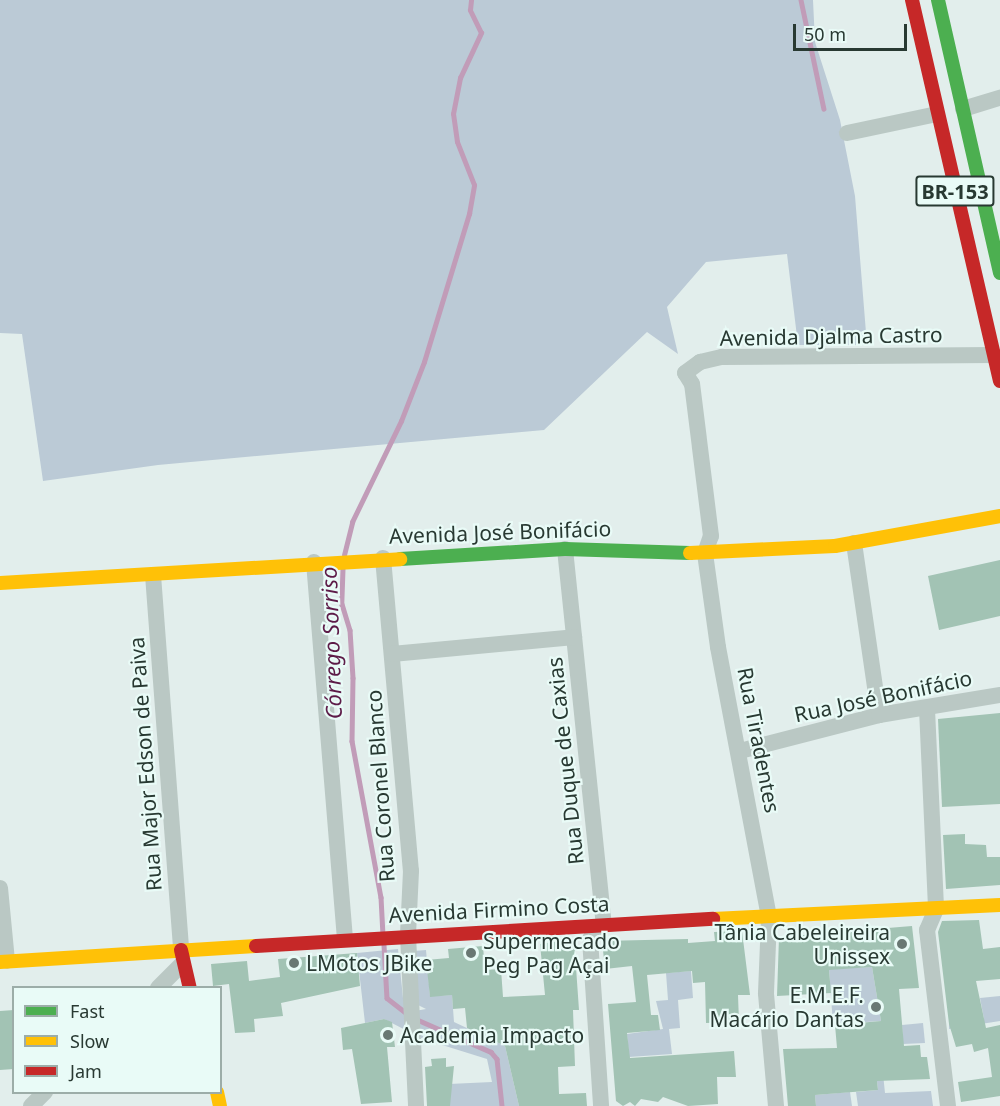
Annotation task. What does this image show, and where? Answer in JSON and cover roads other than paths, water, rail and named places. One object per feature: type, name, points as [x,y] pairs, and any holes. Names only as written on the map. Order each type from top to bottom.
[{"type":"street","name":"BR-153","points":[[912,0],[1000,381]]},
{"type":"street","name":"BR-153","points":[[938,0],[1000,273]]},
{"type":"street","points":[[963,109],[1000,98]]},
{"type":"street","points":[[847,133],[937,114]]},
{"type":"street","points":[[961,218],[986,214]]},
{"type":"street","name":"Avenida Djalma Castro","points":[[692,384],[685,373],[700,362],[722,357],[994,355]]},
{"type":"street","name":"Rua Tiradentes","points":[[692,384],[711,536],[705,553],[718,647],[740,751],[769,916],[766,993],[776,1106]]},
{"type":"street","name":"Avenida José Bonifácio","points":[[0,584],[376,558],[565,549],[705,553],[854,543],[1000,516]]},
{"type":"street","points":[[854,543],[879,715]]},
{"type":"street","name":"Rua Duque de Caxias","points":[[565,549],[604,924]]},
{"type":"street","name":"Rua Coronel Blanco","points":[[376,558],[392,654],[411,871],[404,936],[416,1106]]},
{"type":"street","points":[[314,562],[345,939]]},
{"type":"street","name":"Rua Major Edson de Paiva","points":[[153,575],[182,957]]},
{"type":"street","points":[[392,654],[574,637]]},
{"type":"street","name":"Rua José Bonifácio","points":[[740,751],[879,715],[927,709],[1000,695]]},
{"type":"street","points":[[927,709],[936,909],[927,930],[948,1106]]},
{"type":"street","points":[[0,888],[3,962]]},
{"type":"street","name":"Avenida Firmino Costa","points":[[3,962],[182,957],[345,939],[1000,905]]},
{"type":"street","points":[[601,1106],[591,939],[604,924]]},
{"type":"street","points":[[159,986],[182,957]]},
{"type":"street","points":[[182,957],[190,986]]},
{"type":"street","points":[[31,1106],[43,1094]]},
{"type":"waterway","name":"Córrego Sorriso","points":[[344,555],[352,522],[401,421],[424,362],[469,214],[474,185],[457,142],[453,114],[460,78],[481,33],[470,10],[471,0]]},
{"type":"waterway","points":[[801,0],[824,109]]},
{"type":"waterway","name":"Córrego Sorriso","points":[[343,569],[342,604],[350,630],[353,678],[352,741],[381,897],[383,931]]},
{"type":"waterway","name":"Córrego Sorriso","points":[[384,945],[387,998],[409,1015]]},
{"type":"waterway","name":"Córrego Sorriso","points":[[416,1019],[491,1052],[497,1059],[502,1106]]},
{"type":"place","name":"Tânia Cabeleireira Unissex","points":[[902,944]]},
{"type":"place","name":"Supermecado Peg Pag Açai","points":[[471,953]]},
{"type":"place","name":"LMotos JBike","points":[[294,963]]},
{"type":"place","name":"E.M.E.F. Macário Dantas","points":[[876,1007]]},
{"type":"place","name":"Academia Impacto","points":[[388,1035]]}]
